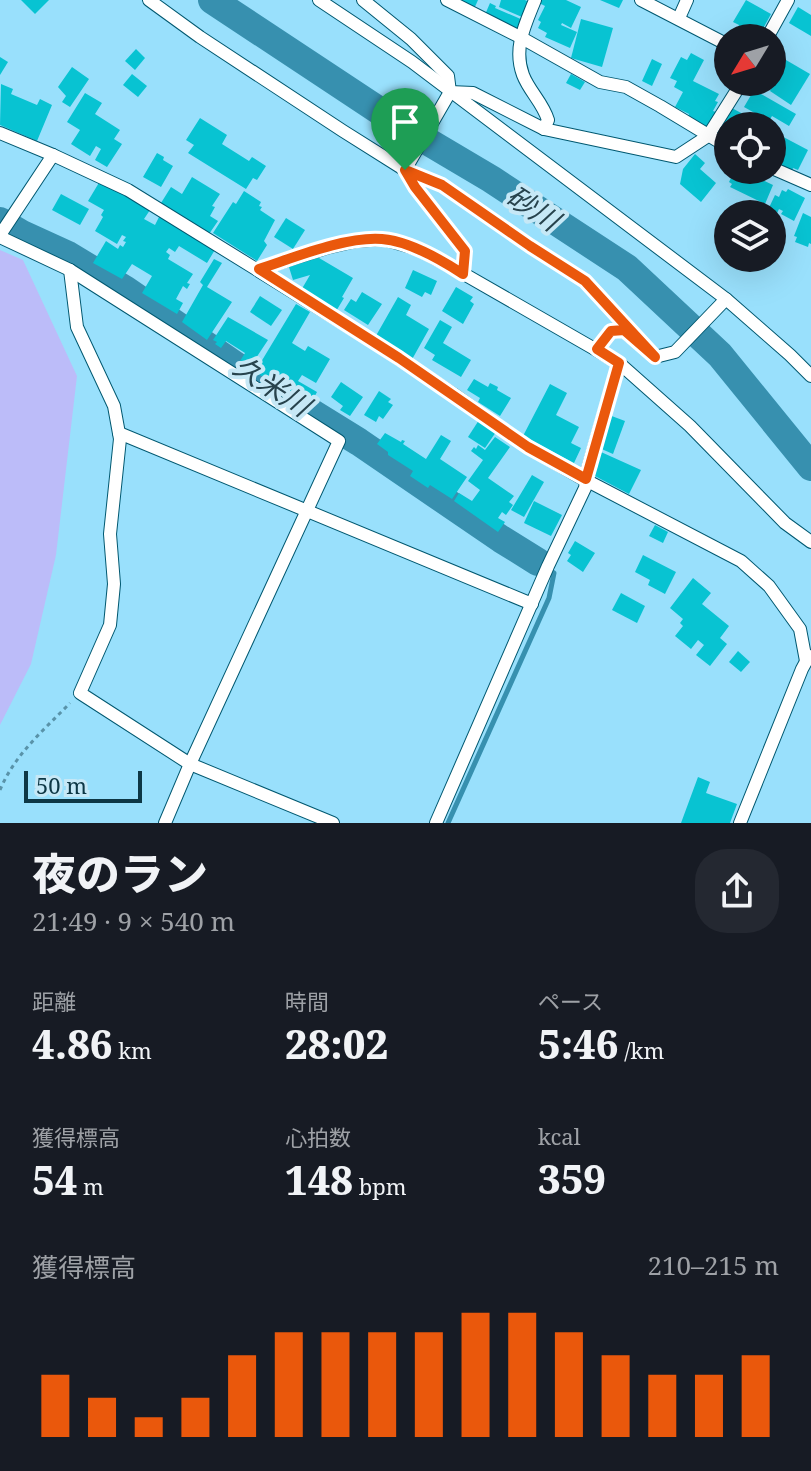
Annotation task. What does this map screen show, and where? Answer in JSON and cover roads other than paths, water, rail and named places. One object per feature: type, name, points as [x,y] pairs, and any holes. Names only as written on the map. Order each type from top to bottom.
[{"type":"street","points":[[149,0],[200,37],[405,170],[442,185],[585,281],[655,357]]},
{"type":"street","points":[[319,0],[412,62],[726,299],[811,376]]},
{"type":"street","points":[[363,0],[411,39],[448,76],[450,92],[405,170]]},
{"type":"street","points":[[447,0],[600,82],[626,87],[714,139]]},
{"type":"street","points":[[535,0],[518,50],[523,75],[546,110],[548,120],[544,129]]},
{"type":"street","points":[[641,0],[714,37]]},
{"type":"street","points":[[679,18],[687,0]]},
{"type":"street","points":[[775,24],[788,0]]},
{"type":"street","points":[[450,92],[473,93],[544,129],[676,157],[708,136],[733,96]]},
{"type":"street","points":[[0,133],[128,190],[399,358],[528,447],[741,561],[769,586],[800,629],[808,657],[740,823]]},
{"type":"street","points":[[53,155],[1,234],[70,270],[339,441],[165,823]]},
{"type":"street","points":[[405,170],[465,251],[463,274]]},
{"type":"street","points":[[786,174],[811,185]]},
{"type":"street","points":[[259,269],[356,241],[383,239],[418,249],[619,363],[690,426],[785,523],[811,542]]},
{"type":"street","points":[[70,270],[77,327],[114,406],[120,439],[110,534],[114,584],[110,625],[80,693],[190,764],[333,823]]},
{"type":"street","points":[[655,357],[675,352],[726,299]]},
{"type":"street","points":[[597,349],[611,331],[624,330],[655,357]]},
{"type":"street","points":[[436,823],[585,488],[619,363]]},
{"type":"street","points":[[119,433],[532,604]]},
{"type":"waterway","name":"砂川","points":[[212,0],[410,131],[491,179],[627,268],[720,355],[811,467]]},
{"type":"waterway","name":"久米川","points":[[0,221],[68,255],[126,290],[238,367],[359,442],[538,562]]},
{"type":"waterway","points":[[448,823],[549,598],[554,573],[538,562]]}]
